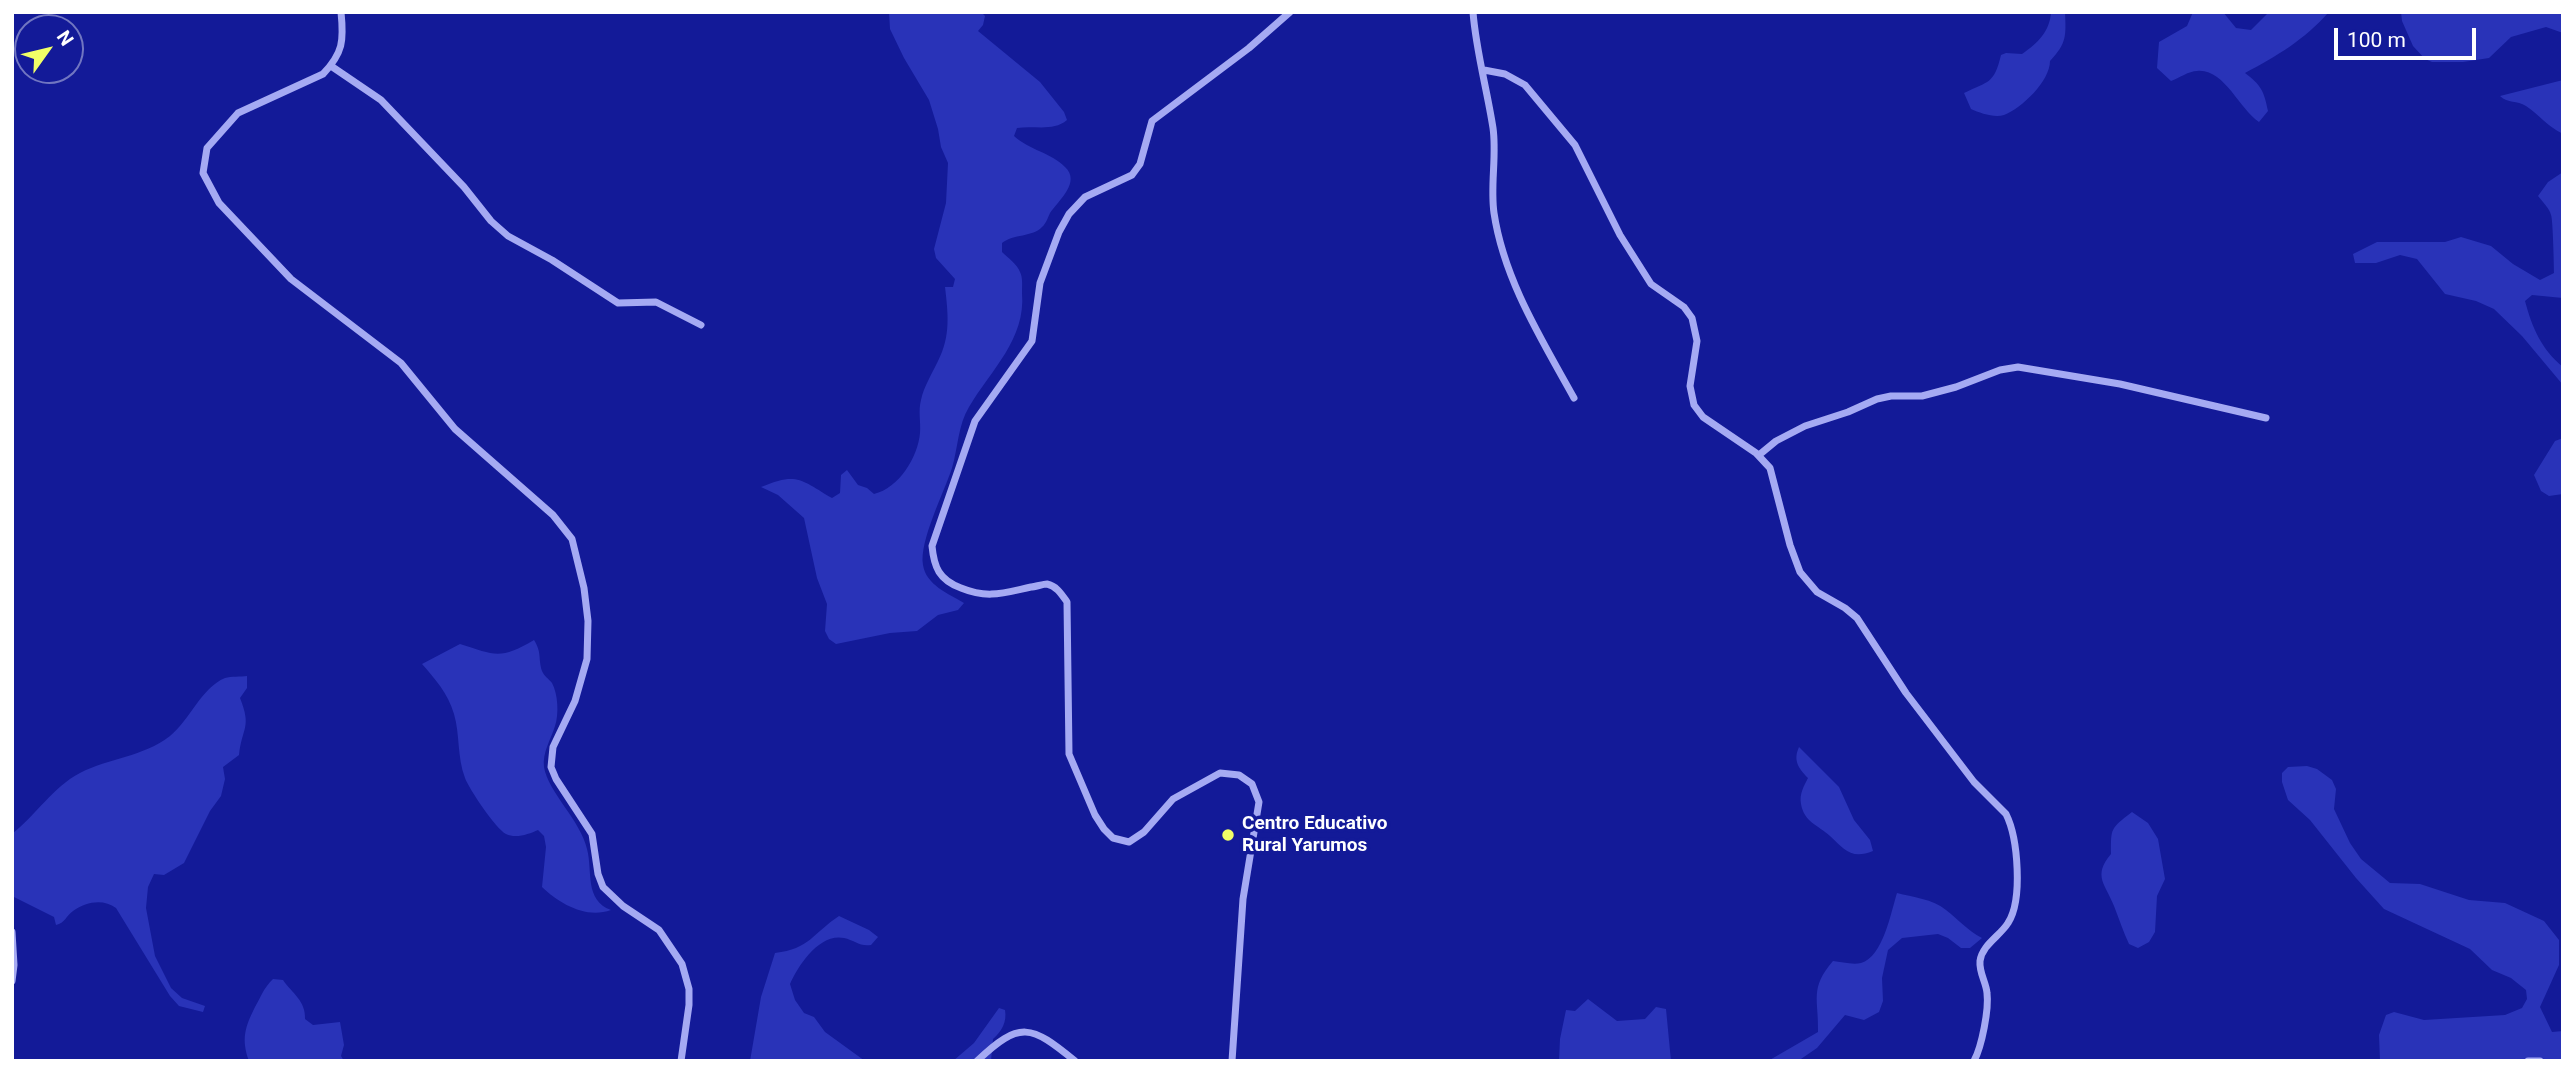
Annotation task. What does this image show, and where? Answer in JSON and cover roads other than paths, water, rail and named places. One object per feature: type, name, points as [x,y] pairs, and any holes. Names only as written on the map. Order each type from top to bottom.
[{"type":"street","points":[[341,12],[343,33],[338,57],[331,66],[323,74],[238,113],[207,148],[203,173],[219,203],[291,279],[401,363],[455,429],[553,515],[572,539],[584,588],[587,659],[575,701],[553,747],[551,767],[555,779],[592,834],[598,874],[604,887],[623,906],[660,930],[682,964],[689,989],[689,1005],[681,1061]]},
{"type":"street","points":[[1231,1061],[1243,899],[1259,802],[1252,783],[1239,775],[1220,773],[1172,799],[1144,832],[1129,842],[1113,838],[1095,815],[1069,754],[1067,602],[1060,590],[1047,584],[990,596],[977,595],[950,584],[940,575],[934,563],[933,545],[975,421],[1032,341],[1040,283],[1059,232],[1069,214],[1084,197],[1132,175],[1140,164],[1152,121],[1249,48],[1290,12]]},
{"type":"street","points":[[1473,12],[1484,70],[1486,101],[1493,128],[1493,201],[1500,239],[1526,312],[1574,398]]},
{"type":"street","points":[[331,66],[381,100],[464,187],[491,221],[508,236],[552,260],[618,303],[656,302],[701,325]]},
{"type":"street","points":[[1484,70],[1505,74],[1525,85],[1575,145],[1620,235],[1651,284],[1684,307],[1692,318],[1697,341],[1690,386],[1694,405],[1709,421],[1759,455],[1773,473],[1790,545],[1805,579],[1817,592],[1857,618],[1898,683],[1963,768],[2006,814],[2010,822],[2016,850],[2016,903],[2007,925],[1983,951],[1980,960],[1987,999],[1979,1049],[1974,1061]]},
{"type":"street","points":[[1759,455],[1776,441],[1805,426],[1877,399],[1922,396],[1956,387],[2000,370],[2018,367],[2120,384],[2266,418]]},
{"type":"street","points":[[12,932],[12,981]]},
{"type":"street","points":[[977,1061],[999,1040],[1015,1032],[1029,1031],[1045,1037],[1076,1061]]},
{"type":"street","points":[[2528,1061],[2540,1061]]},
{"type":"place","name":"Centro Educativo Rural Yarumos","points":[[1228,835]]}]
